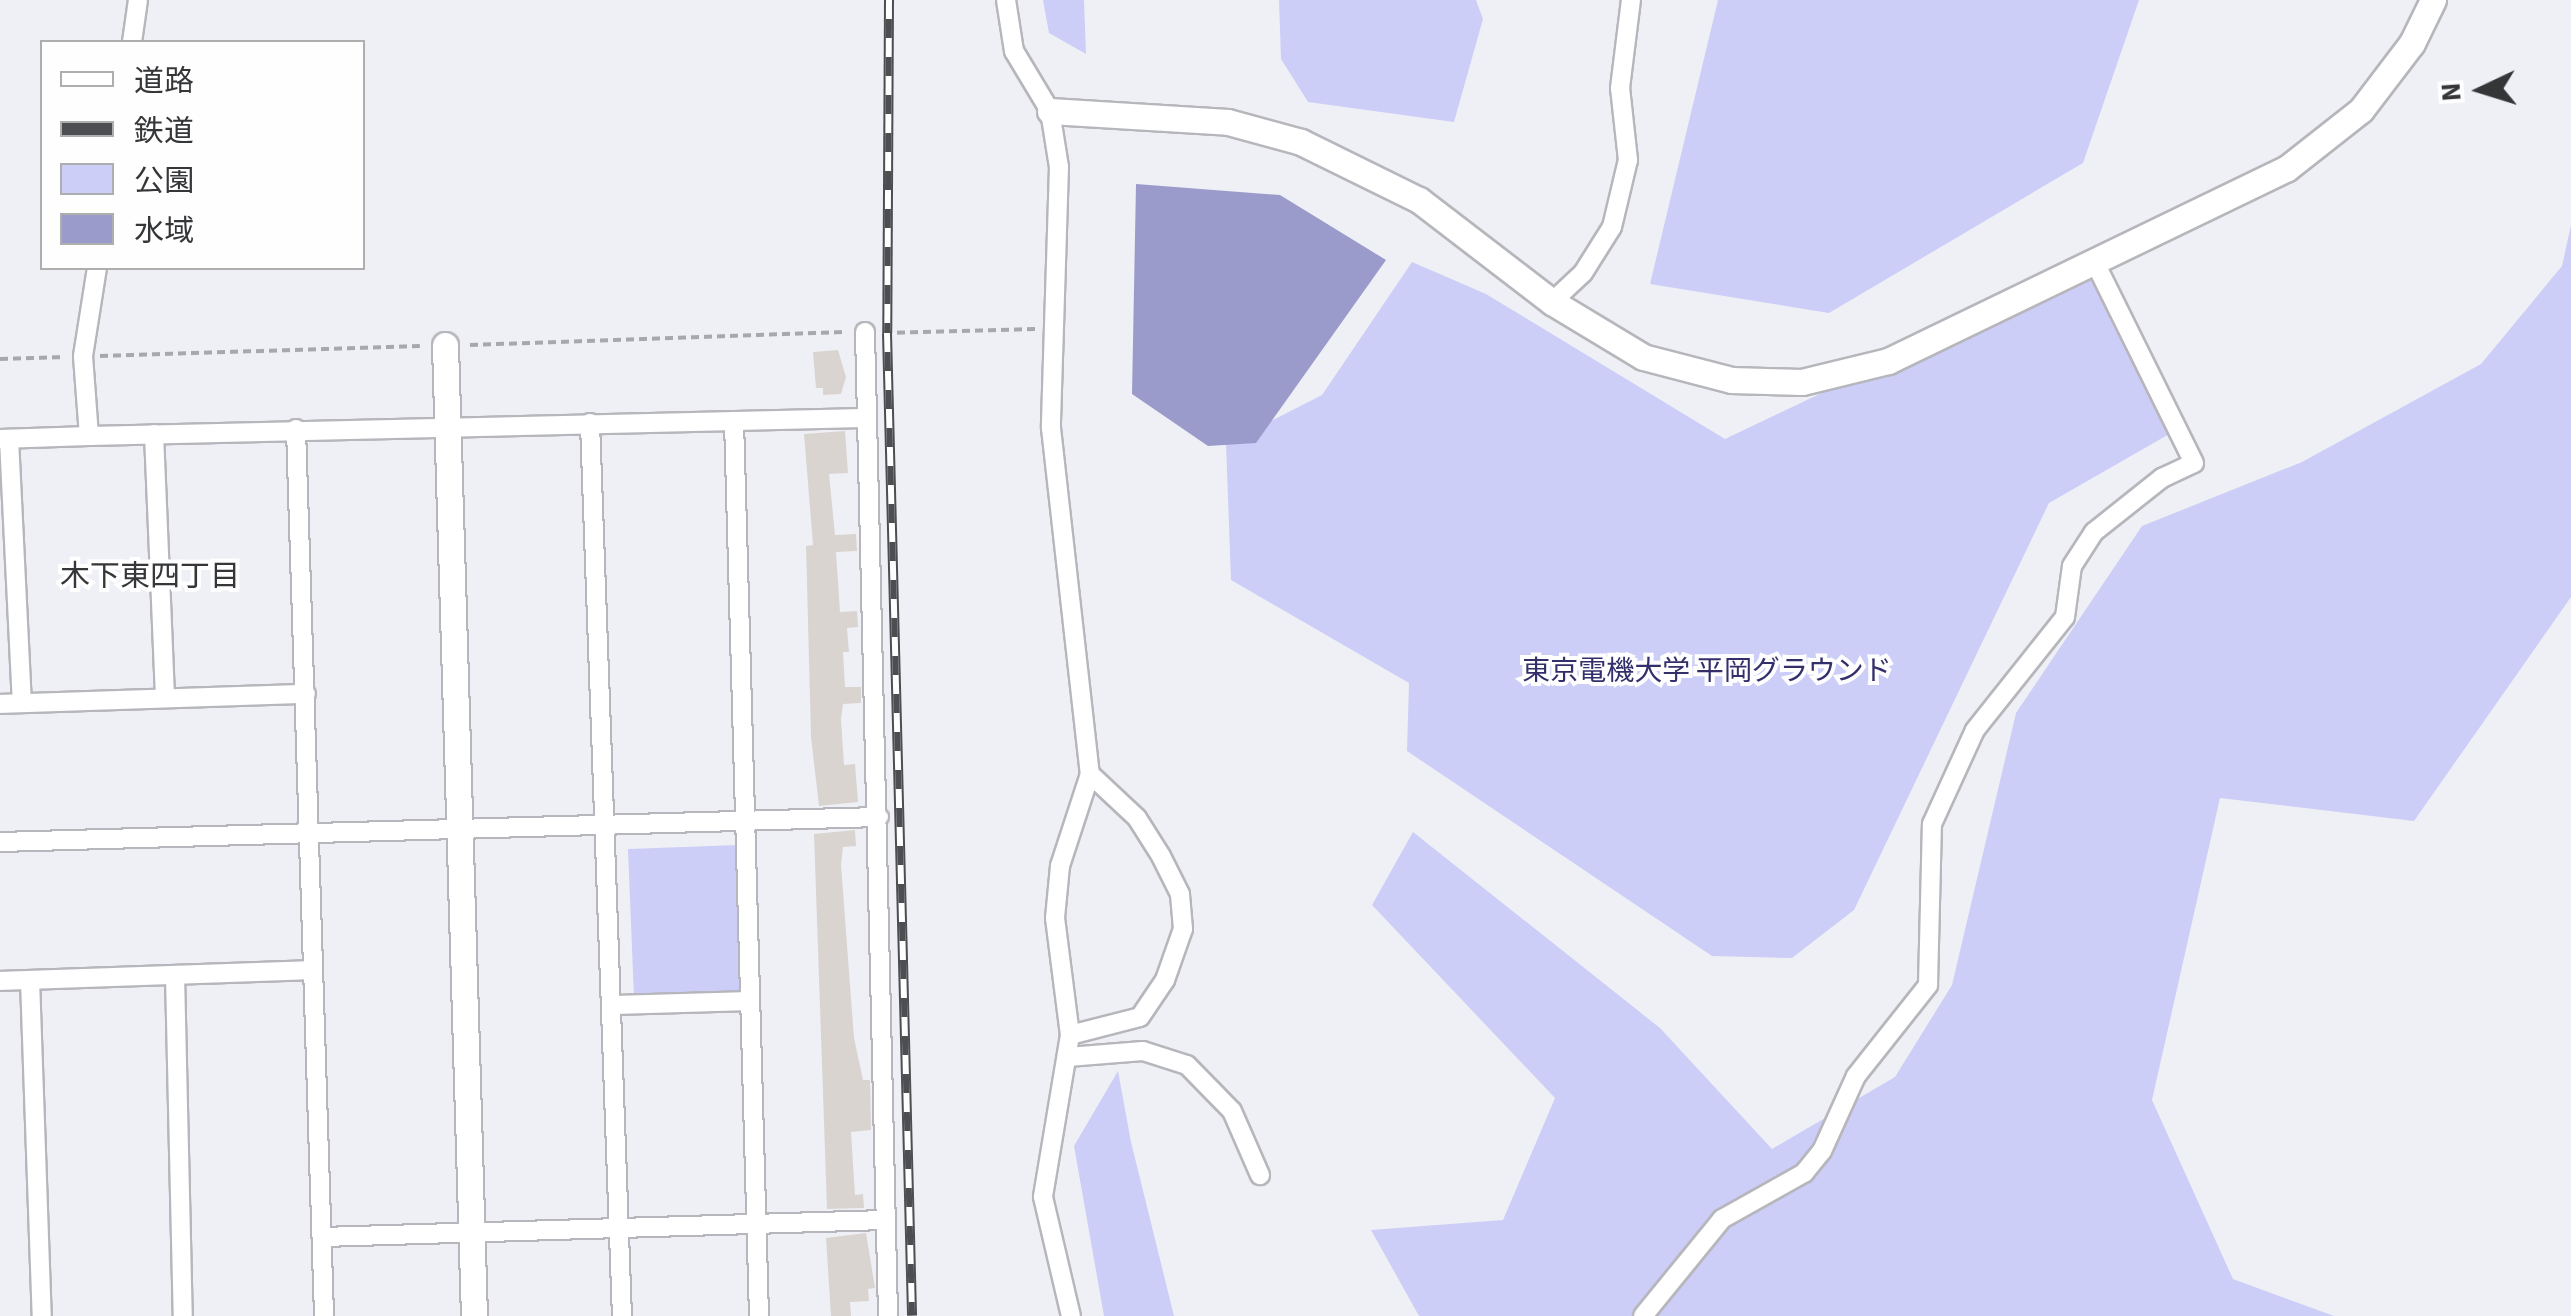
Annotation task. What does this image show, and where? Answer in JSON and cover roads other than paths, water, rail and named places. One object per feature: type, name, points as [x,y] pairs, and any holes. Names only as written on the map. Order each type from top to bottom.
[{"type":"street","points":[[132,40],[138,0]]},
{"type":"street","points":[[1006,0],[1014,51],[1050,111],[1059,167],[1050,329],[1051,428],[1090,774],[1060,866],[1056,918],[1070,1035],[1043,1197],[1071,1316]]},
{"type":"street","points":[[1552,302],[1584,273],[1612,228],[1628,160],[1620,88],[1630,0]]},
{"type":"street","points":[[1050,111],[1228,122],[1301,142],[1419,200],[1552,302],[1620,346],[1676,370],[1731,380],[1802,382],[1888,361],[2286,169],[2361,110],[2412,43],[2434,0]]},
{"type":"street","points":[[1642,1316],[1722,1219],[1804,1173],[1822,1152],[1856,1076],[1928,985],[1932,824],[1975,730],[2065,617],[2072,566],[2094,532],[2162,478],[2194,463],[2095,264]]},
{"type":"street","points":[[89,436],[84,356],[97,270]]},
{"type":"street","points":[[865,332],[864,418],[880,817],[888,1316]]},
{"type":"street","points":[[445,346],[474,1316]]},
{"type":"street","points":[[22,703],[5,439],[864,418]]},
{"type":"street","points":[[734,420],[759,1316]]},
{"type":"street","points":[[590,424],[609,825],[622,1316]]},
{"type":"street","points":[[296,430],[324,1316]]},
{"type":"street","points":[[154,434],[165,698]]},
{"type":"street","points":[[0,704],[306,694]]},
{"type":"street","points":[[1070,1035],[1140,1017],[1165,980],[1184,929],[1180,894],[1161,856],[1137,818],[1090,774]]},
{"type":"street","points":[[0,842],[880,817]]},
{"type":"street","points":[[0,981],[313,970]]},
{"type":"street","points":[[174,974],[183,1316]]},
{"type":"street","points":[[30,980],[42,1316]]},
{"type":"street","points":[[615,1005],[750,1001]]},
{"type":"street","points":[[1068,1057],[1143,1050],[1186,1065],[1232,1111],[1260,1175]]},
{"type":"street","points":[[322,1237],[886,1220]]},
{"type":"water","points":[[1136,184],[1280,195],[1386,260],[1256,443],[1208,446],[1132,394]]},
{"type":"railway","points":[[889,0],[887,333],[912,1316]]},
{"type":"district","name":"木下東四丁目","points":[[150,577]]},
{"type":"park label","name":"東京電機大学 平岡グラウンド","points":[[1707,671]]}]
